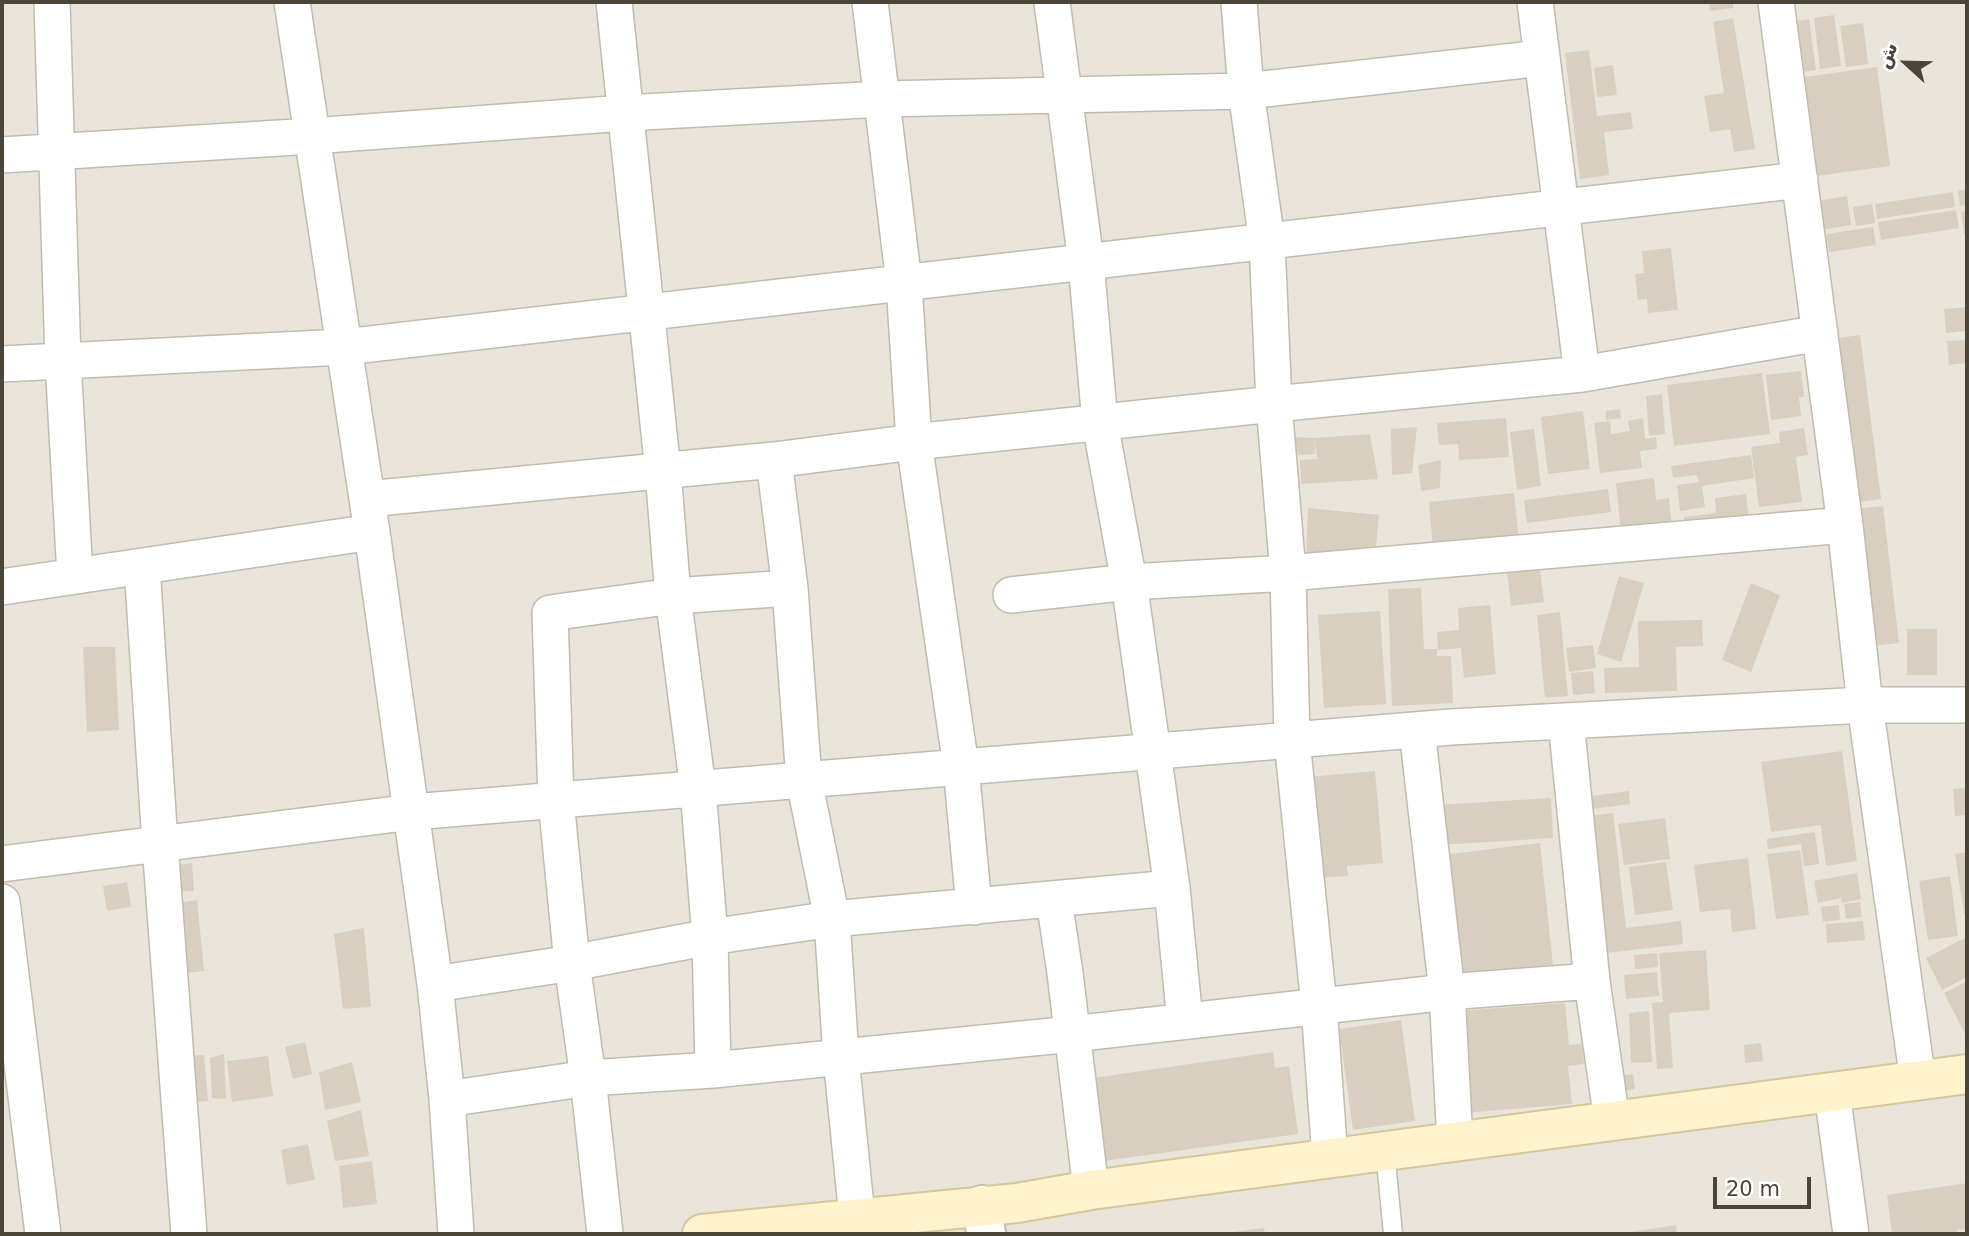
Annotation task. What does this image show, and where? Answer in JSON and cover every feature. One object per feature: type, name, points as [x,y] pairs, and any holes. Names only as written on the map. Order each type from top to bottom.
[{"type":"main road","points":[[702,1234],[857,1217],[984,1220],[1017,1203],[1091,1191],[1967,1074]]},
{"type":"street","points":[[52,2],[63,361],[75,576]]},
{"type":"street","points":[[292,2],[369,516],[435,984],[447,1099],[456,1234]]},
{"type":"street","points":[[614,2],[663,471],[673,596],[698,789],[710,937],[713,1070]]},
{"type":"street","points":[[870,2],[904,283],[914,442],[961,767],[974,907]]},
{"type":"street","points":[[1052,2],[1086,262],[1100,423],[1129,582],[1172,888],[1185,1021]]},
{"type":"street","points":[[1239,2],[1246,91],[1267,242],[1274,404],[1288,573],[1292,740],[1319,1006],[1330,1158]]},
{"type":"street","points":[[1535,2],[1583,374]]},
{"type":"street","points":[[1776,2],[1845,525],[1865,705],[1918,1080]]},
{"type":"street","points":[[2,155],[625,113],[882,99],[1246,91],[1542,58]]},
{"type":"street","points":[[2,364],[344,347],[1800,180]]},
{"type":"street","points":[[2,587],[142,566],[369,516],[663,471],[1274,404],[1583,374],[1820,333]]},
{"type":"street","points":[[774,460],[790,588],[804,780],[832,919],[841,1057],[857,1217]]},
{"type":"street","points":[[1011,595],[1129,582],[1288,573],[1845,525]]},
{"type":"street","points":[[142,566],[189,1234]]},
{"type":"street","points":[[605,1234],[572,963],[556,800],[550,613],[673,596],[790,588]]},
{"type":"street","points":[[2,864],[412,812],[1292,740],[1416,730],[1865,705],[1967,705]]},
{"type":"street","points":[[1566,721],[1592,981],[1612,1121]]},
{"type":"street","points":[[1416,730],[1447,992],[1455,1142]]},
{"type":"street","points":[[435,984],[832,919],[1172,888]]},
{"type":"street","points":[[1054,900],[1091,1191]]},
{"type":"street","points":[[2,902],[43,1234]]},
{"type":"street","points":[[447,1099],[588,1078],[713,1070],[1072,1034],[1447,992],[1592,981]]},
{"type":"street","points":[[1832,1091],[1851,1234]]},
{"type":"lane","points":[[1385,1151],[1393,1234]]},
{"type":"shaded area","points":[[2,2],[1967,2],[1967,1234],[2,1234]]},
{"type":"building","points":[[1709,2],[1733,2],[1733,8],[1710,11]]},
{"type":"building","points":[[1834,15],[1841,66],[1820,69],[1814,18]]},
{"type":"building","points":[[1733,18],[1755,149],[1734,152],[1730,129],[1710,132],[1704,96],[1724,93],[1713,22]]},
{"type":"building","points":[[1809,19],[1816,70],[1796,73],[1790,22]]},
{"type":"building","points":[[1863,23],[1868,64],[1846,67],[1840,26]]},
{"type":"building","points":[[1589,50],[1597,116],[1631,112],[1633,129],[1604,132],[1609,175],[1580,179],[1565,53]]},
{"type":"building","points":[[1613,65],[1617,95],[1597,97],[1594,68]]},
{"type":"building","points":[[1877,67],[1890,166],[1816,176],[1804,77]]},
{"type":"building","points":[[1967,190],[1967,205],[1960,206],[1958,191]]},
{"type":"building","points":[[1953,192],[1955,207],[1877,219],[1875,204]]},
{"type":"building","points":[[1847,196],[1851,225],[1822,230],[1817,201]]},
{"type":"building","points":[[1872,204],[1875,223],[1856,226],[1853,207]]},
{"type":"building","points":[[1956,210],[1959,228],[1881,240],[1878,222]]},
{"type":"building","points":[[1967,211],[1967,233],[1964,234],[1961,212]]},
{"type":"building","points":[[1873,227],[1876,245],[1829,252],[1826,234]]},
{"type":"building","points":[[1671,248],[1678,310],[1648,313],[1647,299],[1638,300],[1635,274],[1644,273],[1642,251]]},
{"type":"building","points":[[1967,307],[1967,331],[1946,333],[1944,309]]},
{"type":"building","points":[[1860,335],[1881,499],[1853,503],[1831,339]]},
{"type":"building","points":[[1967,340],[1967,363],[1949,365],[1947,341]]},
{"type":"building","points":[[1801,371],[1804,397],[1799,397],[1801,416],[1771,420],[1766,375]]},
{"type":"building","points":[[1762,373],[1770,434],[1674,446],[1667,385]]},
{"type":"building","points":[[1662,394],[1665,434],[1649,436],[1646,396]]},
{"type":"building","points":[[1620,409],[1621,418],[1606,420],[1606,411]]},
{"type":"building","points":[[1583,411],[1590,469],[1548,474],[1541,417]]},
{"type":"building","points":[[1506,418],[1509,457],[1459,460],[1458,444],[1439,445],[1437,423]]},
{"type":"building","points":[[1643,418],[1645,439],[1656,437],[1657,449],[1640,451],[1642,468],[1600,473],[1594,423],[1610,421],[1611,434],[1630,431],[1628,421]]},
{"type":"building","points":[[1417,427],[1412,473],[1392,475],[1391,429]]},
{"type":"building","points":[[1804,428],[1808,455],[1796,457],[1802,502],[1759,507],[1751,447],[1780,443],[1779,432]]},
{"type":"building","points":[[1534,429],[1541,486],[1517,490],[1510,432]]},
{"type":"building","points":[[1370,434],[1378,479],[1301,484],[1300,460],[1317,459],[1314,438]]},
{"type":"building","points":[[1294,437],[1314,438],[1315,454],[1298,455]]},
{"type":"building","points":[[1751,455],[1754,478],[1702,486],[1705,507],[1680,511],[1677,485],[1699,482],[1697,475],[1673,478],[1671,466]]},
{"type":"building","points":[[1441,460],[1440,488],[1421,491],[1418,465]]},
{"type":"building","points":[[1654,478],[1656,500],[1669,498],[1672,527],[1621,533],[1616,483]]},
{"type":"building","points":[[1608,489],[1611,512],[1527,523],[1524,500]]},
{"type":"building","points":[[1514,493],[1519,540],[1433,549],[1429,502]]},
{"type":"building","points":[[1746,494],[1749,520],[1685,528],[1684,517],[1716,513],[1715,498]]},
{"type":"building","points":[[1883,506],[1899,643],[1870,646],[1854,509]]},
{"type":"building","points":[[1308,508],[1379,515],[1375,556],[1306,560]]},
{"type":"building","points":[[1540,568],[1544,602],[1511,606],[1507,572]]},
{"type":"building","points":[[1619,576],[1644,583],[1621,662],[1597,654]]},
{"type":"building","points":[[1751,583],[1780,595],[1751,672],[1722,660]]},
{"type":"building","points":[[1421,588],[1424,649],[1437,649],[1437,656],[1451,656],[1453,703],[1392,706],[1388,589]]},
{"type":"building","points":[[1490,605],[1496,674],[1464,678],[1461,648],[1438,650],[1437,632],[1459,630],[1458,608]]},
{"type":"building","points":[[1380,611],[1386,704],[1324,708],[1318,615]]},
{"type":"building","points":[[1560,612],[1568,696],[1545,698],[1537,615]]},
{"type":"building","points":[[1702,620],[1703,646],[1676,647],[1677,691],[1605,693],[1604,668],[1639,667],[1638,621]]},
{"type":"building","points":[[1907,629],[1937,629],[1937,675],[1907,675]]},
{"type":"building","points":[[1593,645],[1596,668],[1569,672],[1566,648]]},
{"type":"building","points":[[83,647],[115,647],[119,730],[87,732]]},
{"type":"building","points":[[1593,671],[1595,693],[1573,695],[1571,673]]},
{"type":"building","points":[[1842,751],[1857,861],[1826,866],[1821,825],[1771,832],[1761,762]]},
{"type":"building","points":[[1375,771],[1383,863],[1347,866],[1348,876],[1316,878],[1307,777]]},
{"type":"building","points":[[1967,788],[1967,815],[1955,816],[1953,789]]},
{"type":"building","points":[[1629,791],[1630,804],[1585,810],[1584,797]]},
{"type":"building","points":[[1551,798],[1553,838],[1439,845],[1437,805]]},
{"type":"building","points":[[1613,813],[1626,928],[1681,921],[1683,944],[1598,954],[1582,817]]},
{"type":"building","points":[[1665,818],[1670,859],[1624,865],[1618,824]]},
{"type":"building","points":[[1815,832],[1819,864],[1804,866],[1801,844],[1768,849],[1767,839]]},
{"type":"building","points":[[1540,843],[1553,965],[1455,976],[1442,855]]},
{"type":"building","points":[[1800,850],[1809,915],[1776,919],[1767,854]]},
{"type":"building","points":[[1967,852],[1967,914],[1964,914],[1955,854]]},
{"type":"building","points":[[1748,858],[1756,929],[1732,932],[1730,909],[1700,912],[1694,865]]},
{"type":"building","points":[[1666,862],[1673,910],[1635,915],[1629,867]]},
{"type":"building","points":[[192,863],[194,891],[173,891],[171,866]]},
{"type":"building","points":[[1857,873],[1861,899],[1842,903],[1841,898],[1818,903],[1814,881]]},
{"type":"building","points":[[1950,876],[1958,936],[1928,940],[1919,881]]},
{"type":"building","points":[[127,882],[131,907],[107,911],[103,886]]},
{"type":"building","points":[[197,900],[204,971],[176,974],[172,904]]},
{"type":"building","points":[[1860,902],[1862,917],[1846,919],[1844,904]]},
{"type":"building","points":[[1839,905],[1840,920],[1823,922],[1821,907]]},
{"type":"building","points":[[1863,921],[1865,940],[1827,943],[1826,924]]},
{"type":"building","points":[[364,928],[371,1007],[343,1009],[334,934]]},
{"type":"building","points":[[1965,938],[1967,977],[1942,990],[1926,958]]},
{"type":"building","points":[[1706,950],[1710,1010],[1669,1013],[1673,1068],[1657,1069],[1652,1003],[1663,1002],[1659,953]]},
{"type":"building","points":[[1657,953],[1658,967],[1635,969],[1634,955]]},
{"type":"building","points":[[1657,972],[1659,996],[1626,999],[1624,975]]},
{"type":"building","points":[[1967,981],[1967,1032],[1965,1034],[1944,993]]},
{"type":"building","points":[[1565,1003],[1569,1045],[1582,1044],[1584,1064],[1568,1066],[1572,1104],[1465,1113],[1458,1011]]},
{"type":"building","points":[[1649,1011],[1652,1062],[1631,1063],[1629,1013]]},
{"type":"building","points":[[1401,1020],[1415,1121],[1353,1130],[1339,1029]]},
{"type":"building","points":[[305,1042],[312,1074],[293,1079],[285,1047]]},
{"type":"building","points":[[1761,1043],[1763,1061],[1745,1063],[1744,1045]]},
{"type":"building","points":[[1273,1052],[1275,1068],[1289,1066],[1298,1134],[1104,1161],[1093,1078]]},
{"type":"building","points":[[224,1054],[226,1099],[212,1098],[210,1058]]},
{"type":"building","points":[[204,1055],[208,1101],[187,1103],[184,1056]]},
{"type":"building","points":[[268,1056],[273,1096],[232,1102],[227,1061]]},
{"type":"building","points":[[352,1062],[361,1102],[325,1110],[319,1072]]},
{"type":"building","points":[[1633,1074],[1635,1089],[1620,1091],[1618,1076]]},
{"type":"building","points":[[361,1110],[369,1156],[335,1161],[327,1121]]},
{"type":"building","points":[[308,1144],[315,1180],[287,1185],[281,1150]]},
{"type":"building","points":[[372,1161],[377,1204],[343,1208],[339,1166]]},
{"type":"building","points":[[1747,1181],[1749,1194],[1728,1197],[1726,1184]]},
{"type":"building","points":[[1967,1183],[1967,1229],[1957,1230],[1958,1234],[1892,1234],[1887,1195]]},
{"type":"building","points":[[1676,1225],[1677,1234],[1625,1234],[1625,1233]]},
{"type":"building","points":[[1264,1228],[1265,1234],[1225,1234],[1225,1233]]}]
